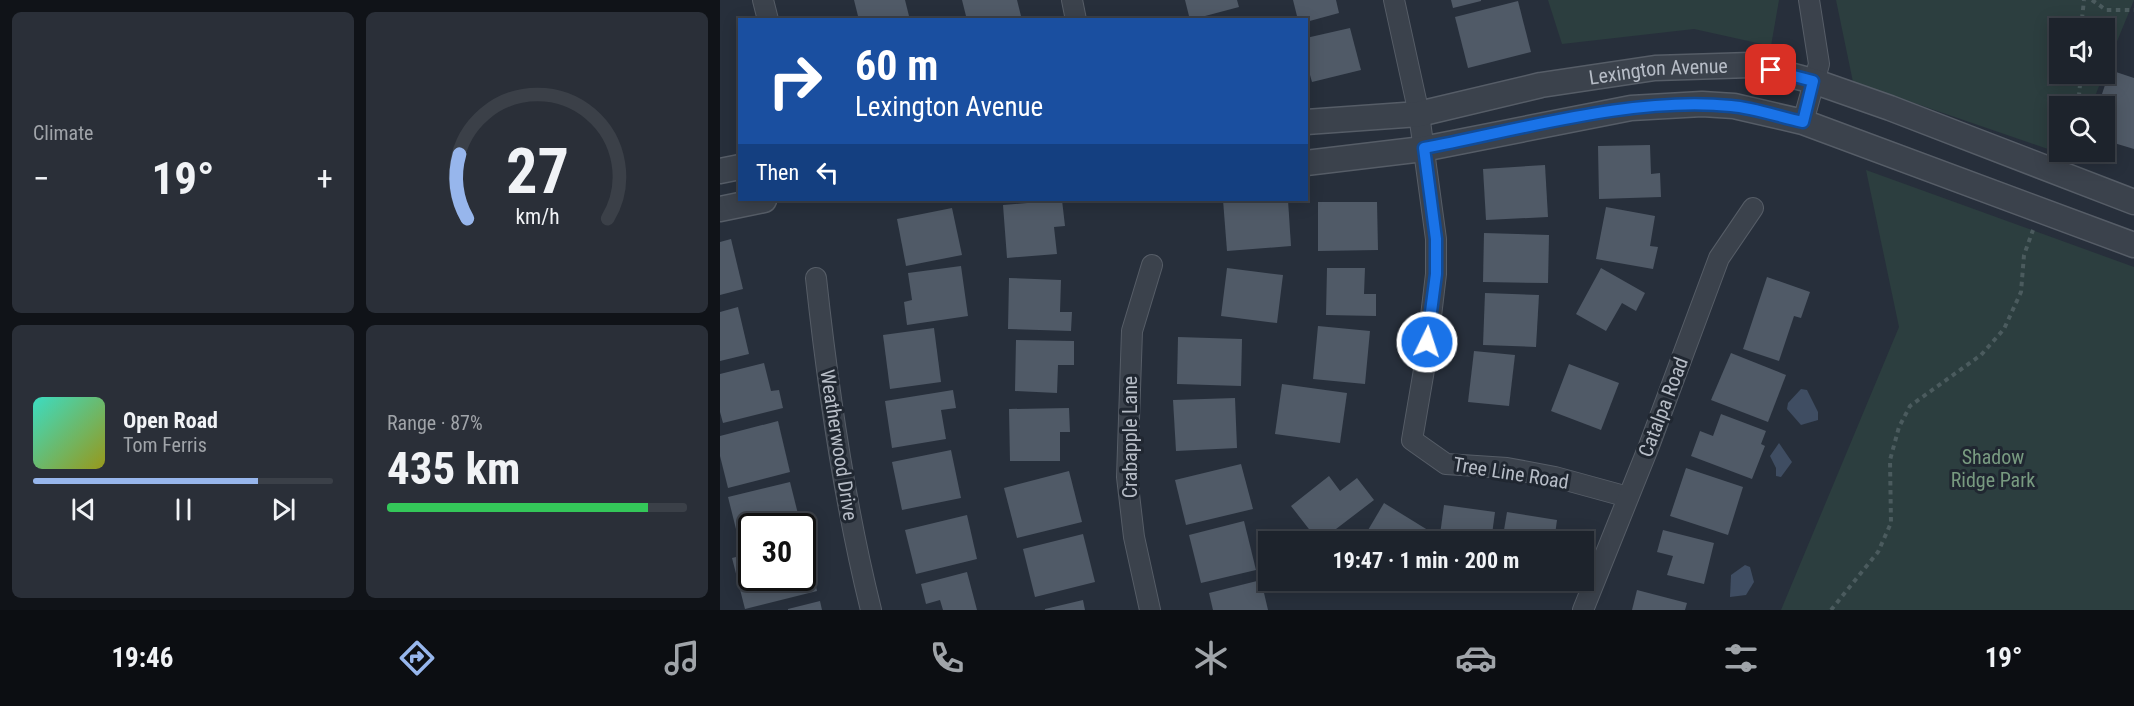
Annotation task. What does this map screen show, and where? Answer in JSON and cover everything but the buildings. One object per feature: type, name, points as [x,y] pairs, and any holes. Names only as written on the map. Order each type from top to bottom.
[{"type":"street","points":[[763,0],[768,18]]},
{"type":"street","points":[[1072,0],[1076,18]]},
{"type":"street","name":"Tree Line Road","points":[[1394,0],[1419,114],[1432,201],[1436,274],[1426,358],[1412,440],[1446,464],[1507,468],[1545,475],[1628,497]]},
{"type":"street","points":[[1803,122],[1813,81],[1820,64],[1809,0]]},
{"type":"street","name":"Lexington Avenue","points":[[1308,122],[1419,114],[1541,85],[1656,68],[1751,65],[1813,81],[2134,202]]},
{"type":"street","name":"Lexington Avenue","points":[[1308,163],[1424,148],[1631,108],[1702,104],[1734,106],[1803,122],[2134,245]]},
{"type":"street","points":[[720,171],[738,167]]},
{"type":"street","points":[[720,209],[759,201]]},
{"type":"street","name":"Catalpa Road","points":[[1583,610],[1719,258],[1753,208]]},
{"type":"street","name":"Crabapple Lane","points":[[1150,610],[1134,537],[1127,477],[1132,331],[1152,265]]},
{"type":"street","name":"Weatherwood Drive","points":[[816,278],[823,347],[853,537],[871,610]]},
{"type":"path","points":[[2082,18],[2084,0]]},
{"type":"path","points":[[2092,0],[2106,10],[2134,10]]},
{"type":"path","points":[[1831,610],[1878,552],[1891,523],[1890,460],[1899,427],[1910,406],[1981,355],[2004,330],[2021,292],[2024,255],[2041,210]]},
{"type":"green space","points":[[1548,0],[1779,0],[1771,46],[1694,29],[1562,44]]},
{"type":"green space","points":[[1836,0],[2134,0],[2115,46],[2115,18],[2049,18],[2049,84],[2100,84],[2095,96],[2049,96],[2049,149],[1853,82]]},
{"type":"green space","name":"Shadow Ridge Park","points":[[1866,170],[2134,267],[2134,610],[1781,610],[1899,327]]},
{"type":"water","points":[[1801,389],[1807,390],[1818,412],[1818,420],[1801,425],[1787,409],[1788,403]]},
{"type":"water","points":[[1779,443],[1792,462],[1781,477],[1776,476],[1776,468],[1770,456]]},
{"type":"water","points":[[1745,565],[1750,567],[1754,582],[1746,595],[1730,597],[1731,575]]},
{"type":"route","points":[[1427,342],[1436,274],[1436,239],[1424,148],[1631,108],[1702,104],[1734,106],[1803,122],[1813,81],[1771,70]]}]
